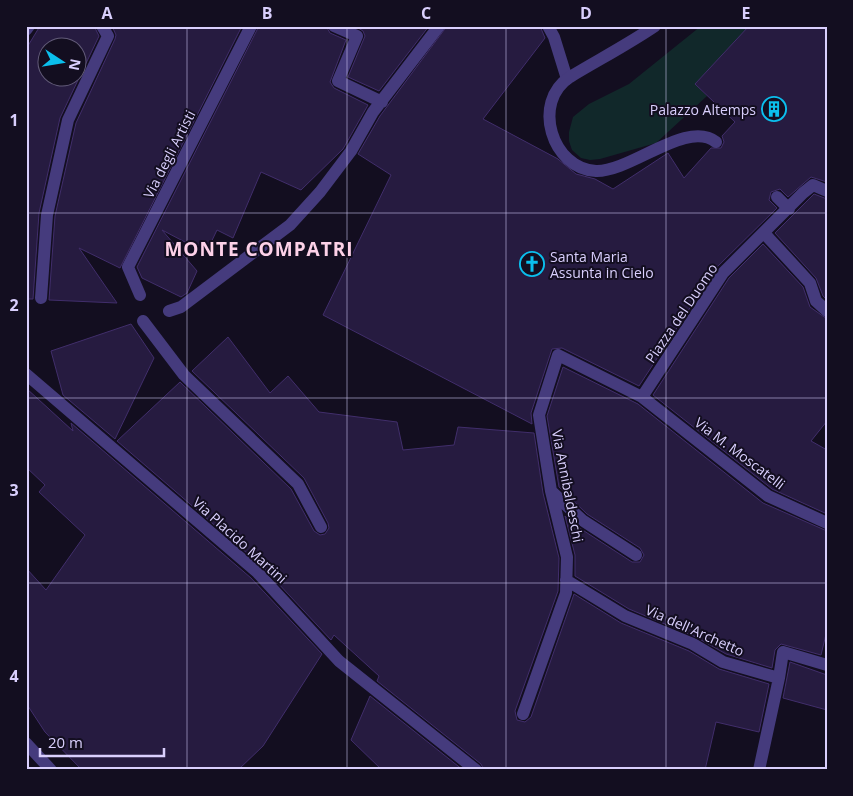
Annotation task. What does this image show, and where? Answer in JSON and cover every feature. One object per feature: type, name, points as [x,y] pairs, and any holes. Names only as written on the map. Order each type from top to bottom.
[{"type":"street","points":[[26,30],[28,26]]},
{"type":"street","points":[[41,298],[47,215],[68,120],[108,36],[102,26]]},
{"type":"street","name":"Via degli Artisti","points":[[140,295],[128,267],[251,26]]},
{"type":"street","points":[[334,26],[357,36],[338,81],[382,102]]},
{"type":"street","points":[[169,311],[181,307],[290,225],[320,192],[351,151],[373,112],[439,26]]},
{"type":"street","points":[[548,26],[554,37],[567,79]]},
{"type":"street","points":[[655,26],[567,79],[555,94],[550,112],[550,129],[557,147],[582,170],[598,171],[618,167],[693,135],[708,136],[716,142]]},
{"type":"street","name":"Piazza del Duomo","points":[[642,397],[723,273],[813,186],[827,191]]},
{"type":"street","points":[[777,197],[789,209]]},
{"type":"street","points":[[764,233],[810,283],[816,302],[827,311]]},
{"type":"street","points":[[143,321],[184,375],[298,484],[322,527]]},
{"type":"street","name":"Via Annibaldeschi","points":[[523,714],[566,593],[567,557],[551,491],[539,415],[558,355],[642,397]]},
{"type":"street","name":"Via Placido Martini","points":[[26,374],[252,568],[339,662],[476,770]]},
{"type":"street","name":"Via M. Moscatelli","points":[[642,397],[768,496],[827,523]]},
{"type":"street","points":[[551,491],[582,520],[636,555]]},
{"type":"street","name":"Via dell'Archetto","points":[[566,580],[625,616],[694,644],[723,662],[779,678]]},
{"type":"street","points":[[759,770],[784,652],[826,662]]},
{"type":"street","points":[[26,743],[51,770]]},
{"type":"green space","points":[[701,26],[749,26],[695,84],[707,96],[656,143],[600,159],[590,160],[581,158],[572,150],[569,132],[573,117],[589,104],[629,84]]},
{"type":"building","points":[[40,26],[94,26],[99,36],[88,59],[88,38],[38,38],[38,88],[74,88],[60,118],[39,213],[33,299],[26,299],[26,49]]},
{"type":"building","points":[[112,26],[242,26],[120,268],[79,248],[117,303],[49,300],[55,216],[76,123],[115,39],[116,35]]},
{"type":"building","points":[[259,26],[326,26],[330,33],[346,40],[330,82],[334,88],[368,105],[343,149],[301,190],[261,172],[233,238],[217,230],[206,253],[162,230],[197,271],[187,293],[181,297],[142,278],[137,267]]},
{"type":"building","points":[[355,26],[429,26],[379,91],[348,77],[365,36],[363,31]]},
{"type":"building","points":[[447,26],[540,26],[545,38],[483,119],[558,159],[576,174],[595,179],[613,189],[668,153],[684,178],[711,148],[721,148],[724,142],[722,136],[735,122],[695,84],[749,26],[827,26],[827,182],[811,177],[788,197],[780,189],[771,192],[769,200],[777,208],[716,268],[639,386],[562,348],[552,349],[531,413],[532,424],[323,315],[391,175],[358,154],[380,116]]},
{"type":"building","points":[[814,194],[827,199],[827,300],[823,296],[816,278],[775,233]]},
{"type":"building","points":[[763,244],[803,287],[810,307],[827,319],[827,421],[811,441],[827,450],[827,514],[772,489],[653,395],[729,278]]},
{"type":"building","points":[[131,324],[154,358],[115,439],[63,395],[51,351]]},
{"type":"building","points":[[228,337],[270,393],[288,376],[319,412],[397,422],[403,450],[454,445],[458,427],[534,433],[543,493],[559,558],[558,591],[515,711],[517,720],[525,722],[531,717],[574,594],[621,623],[689,651],[719,669],[769,684],[759,732],[716,722],[705,770],[484,770],[481,764],[377,681],[379,676],[334,635],[331,640],[262,566],[117,441],[180,382],[291,489],[314,531],[320,535],[325,534],[329,528],[328,523],[304,478],[192,371]]},
{"type":"building","points":[[563,367],[638,404],[763,503],[827,531],[827,630],[821,655],[781,644],[775,650],[772,668],[726,654],[696,637],[629,609],[575,576],[575,555],[565,516],[578,527],[632,562],[640,562],[644,555],[640,548],[587,514],[559,487],[547,416]]},
{"type":"building","points":[[26,388],[73,431],[71,423],[251,578],[322,654],[263,746],[238,770],[82,770],[45,732],[26,703],[26,568],[46,590],[85,535],[39,492],[45,485],[26,467]]},
{"type":"building","points":[[790,662],[827,675],[827,710],[783,698]]},
{"type":"building","points":[[370,696],[463,770],[382,770],[351,740]]},
{"type":"place","name":"Palazzo Altemps","points":[[774,109]]},
{"type":"place","name":"Santa Maria Assunta in Cielo","points":[[532,264]]},
{"type":"district","name":"MONTE COMPATRI","points":[[259,249]]}]
